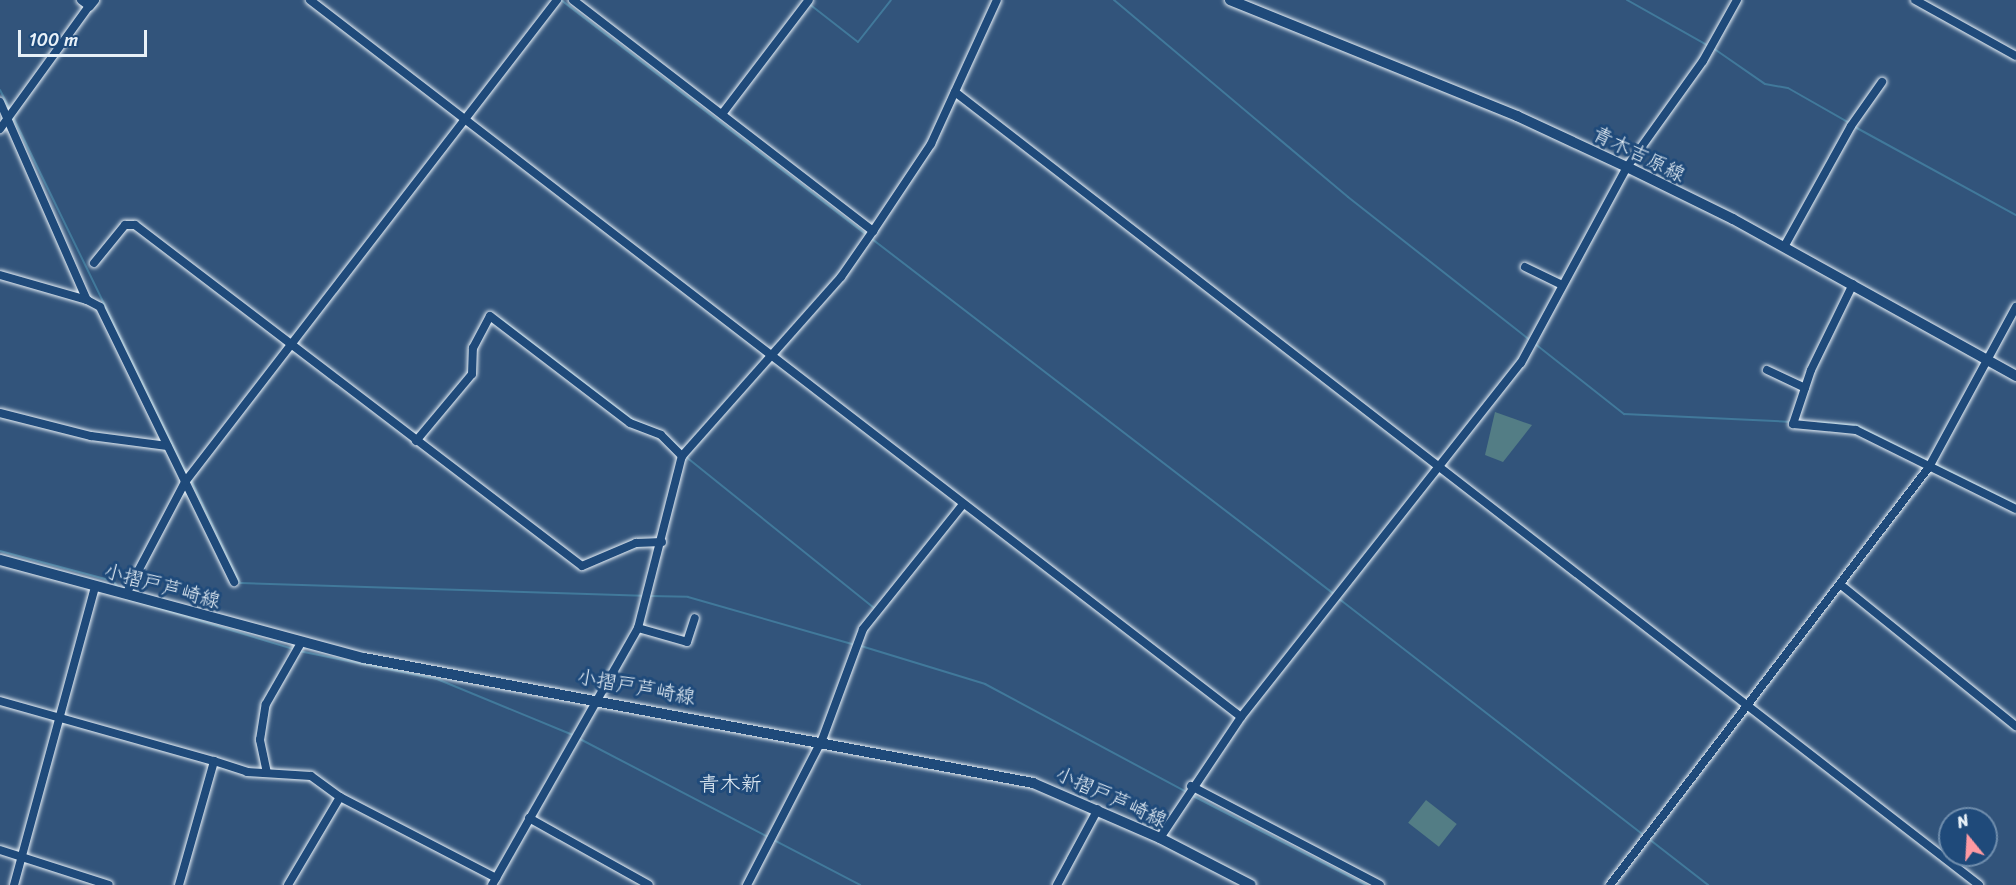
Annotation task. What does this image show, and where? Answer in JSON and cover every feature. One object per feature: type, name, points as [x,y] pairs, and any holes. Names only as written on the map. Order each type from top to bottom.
[{"type":"main road","name":"青木吉原線","points":[[1238,1],[1517,116],[1627,167],[1853,284],[2016,376]]},
{"type":"main road","name":"小摺戸芦崎線","points":[[0,560],[301,643],[822,740],[1033,783],[1098,809],[1160,838],[1251,885]]},
{"type":"street","points":[[310,0],[1241,717]]},
{"type":"street","points":[[126,594],[185,482],[557,0]]},
{"type":"street","points":[[573,0],[873,231]]},
{"type":"street","points":[[722,114],[809,0]]},
{"type":"street","points":[[0,701],[213,761],[267,773],[311,776],[340,797],[494,882],[638,628],[662,542],[682,456],[841,277],[873,231],[931,144],[997,0]]},
{"type":"street","points":[[1160,838],[1191,786],[1241,717],[1438,465],[1521,363],[1627,167],[1703,61],[1737,0]]},
{"type":"street","points":[[1915,0],[2016,56]]},
{"type":"street","points":[[0,129],[88,2]]},
{"type":"street","points":[[1784,247],[1851,126],[1882,82]]},
{"type":"street","points":[[955,92],[1979,885]]},
{"type":"street","points":[[0,102],[87,300]]},
{"type":"street","points":[[94,263],[125,225],[135,225],[582,566],[636,543],[662,542]]},
{"type":"street","points":[[1525,267],[1562,285]]},
{"type":"street","points":[[0,275],[87,300],[100,307],[234,582]]},
{"type":"street","points":[[1853,284],[1805,388],[1793,424],[1856,430],[2016,509]]},
{"type":"street","points":[[1610,885],[1746,706],[1842,585],[1929,467],[2016,307]]},
{"type":"street","points":[[416,441],[472,374],[472,348],[490,316],[630,423],[661,435],[682,456]]},
{"type":"street","points":[[1767,370],[1805,388]]},
{"type":"street","points":[[0,413],[91,436],[167,446]]},
{"type":"street","points":[[747,885],[822,740],[863,629],[963,504]]},
{"type":"street","points":[[1842,585],[2016,726]]},
{"type":"street","points":[[15,885],[57,718],[95,586]]},
{"type":"street","points":[[638,628],[687,642],[694,618]]},
{"type":"street","points":[[267,773],[260,740],[266,704],[301,643]]},
{"type":"street","points":[[179,885],[213,761]]},
{"type":"street","points":[[1191,786],[1380,885]]},
{"type":"street","points":[[288,885],[340,797]]},
{"type":"street","points":[[1057,885],[1098,809]]},
{"type":"street","points":[[530,818],[649,885]]},
{"type":"street","points":[[0,850],[109,885]]},
{"type":"green space","points":[[1495,412],[1532,425],[1503,462],[1485,455]]},
{"type":"green space","points":[[1426,800],[1457,824],[1439,847],[1408,823]]},
{"type":"waterway","points":[[561,0],[1334,594]]},
{"type":"waterway","points":[[808,3],[858,42],[891,0]]},
{"type":"waterway","points":[[1114,0],[1348,197],[1530,340]]},
{"type":"waterway","points":[[1627,0],[1707,45]]},
{"type":"waterway","points":[[1713,48],[1765,84],[1788,88],[1851,124]]},
{"type":"waterway","points":[[0,90],[11,112]]},
{"type":"waterway","points":[[13,117],[187,473]]},
{"type":"waterway","points":[[1855,127],[2016,215]]},
{"type":"waterway","points":[[501,319],[633,420],[660,431]]},
{"type":"waterway","points":[[1534,343],[1624,414],[1792,422]]},
{"type":"waterway","points":[[1818,422],[1856,425],[1930,462]]},
{"type":"waterway","points":[[674,442],[682,451]]},
{"type":"waterway","points":[[685,456],[874,608]]},
{"type":"waterway","points":[[1935,464],[2016,504]]},
{"type":"waterway","points":[[190,478],[240,583],[643,596]]},
{"type":"waterway","points":[[0,551],[113,581],[119,588]]},
{"type":"waterway","points":[[649,596],[688,597],[855,645]]},
{"type":"waterway","points":[[125,598],[293,649]]},
{"type":"waterway","points":[[1338,598],[1644,835]]},
{"type":"waterway","points":[[861,646],[985,684],[1188,793]]},
{"type":"waterway","points":[[299,651],[437,679],[573,735]]},
{"type":"waterway","points":[[578,738],[860,885]]},
{"type":"waterway","points":[[1193,796],[1366,885]]},
{"type":"waterway","points":[[1649,839],[1708,885]]},
{"type":"district","name":"青木新","points":[[730,784]]}]
